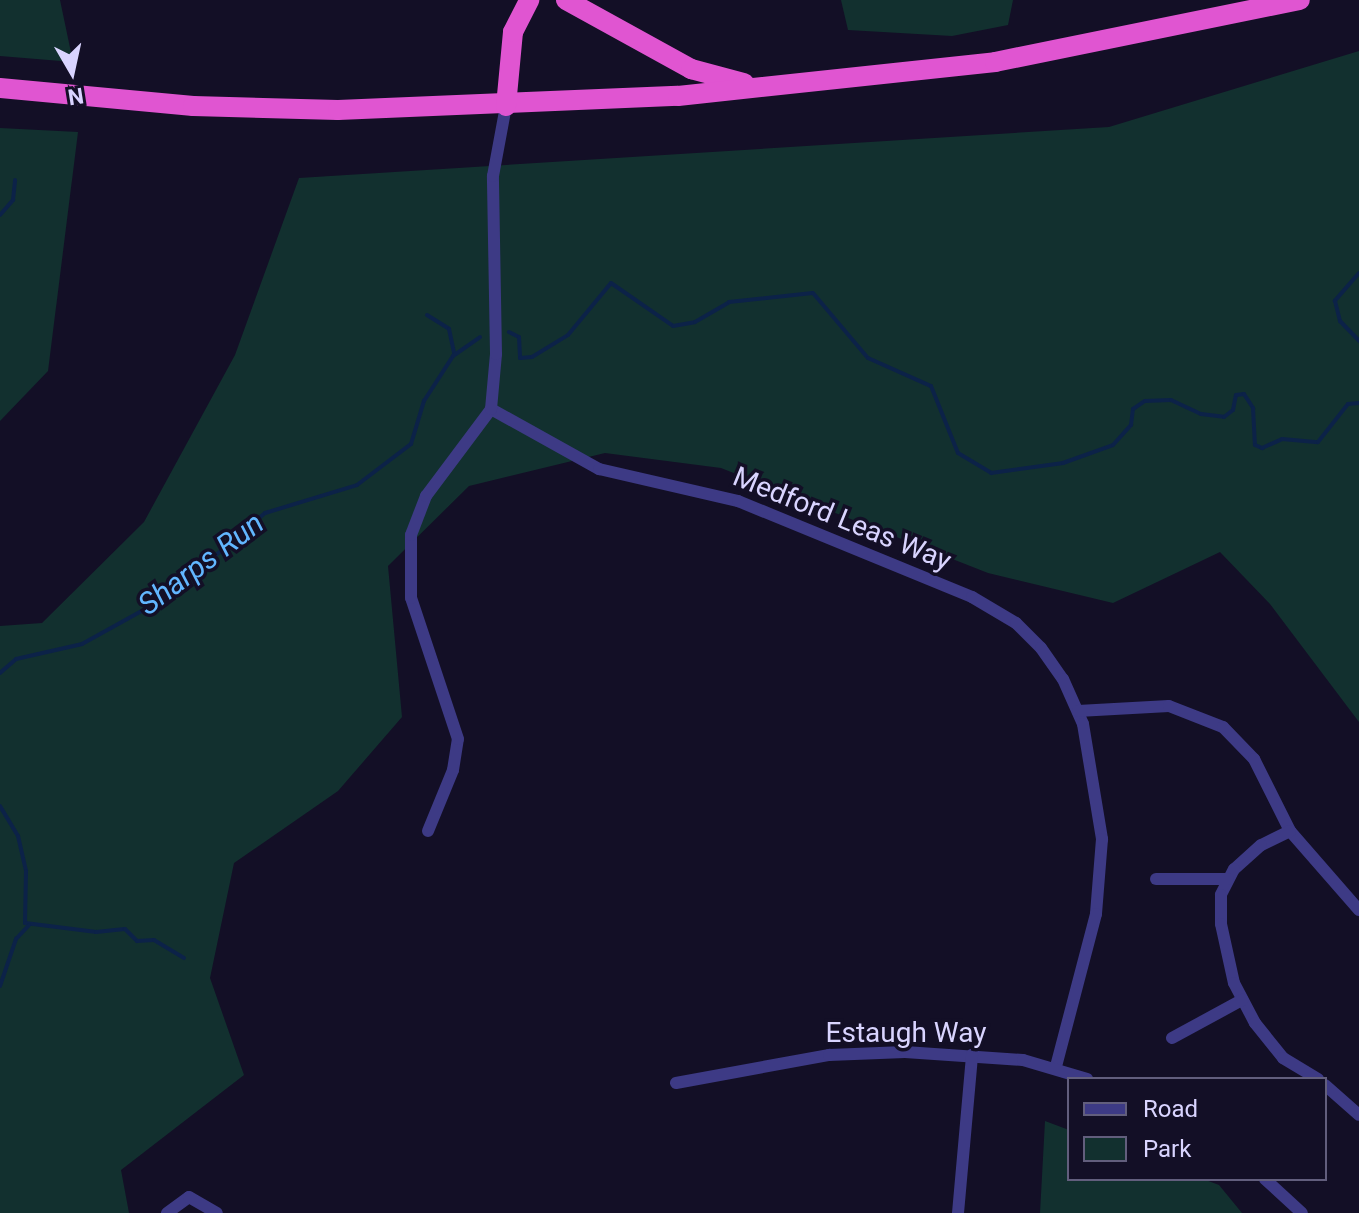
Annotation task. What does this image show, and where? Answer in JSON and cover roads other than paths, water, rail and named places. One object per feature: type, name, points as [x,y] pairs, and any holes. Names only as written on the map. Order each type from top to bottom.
[{"type":"highway","points":[[506,106],[513,32],[529,0]]},
{"type":"highway","points":[[566,0],[691,69],[728,82],[783,87]]},
{"type":"highway","points":[[0,88],[193,106],[506,106],[783,87],[995,62],[1300,0]]},
{"type":"street","points":[[428,831],[453,770],[458,739],[411,598],[411,535],[426,496],[491,409],[496,354],[493,176],[506,106]]},
{"type":"street","name":"Medford Leas Way","points":[[491,409],[599,469],[738,501],[972,597],[1027,633],[1063,679],[1078,711],[1096,779],[1102,878],[1056,1067]]},
{"type":"street","points":[[1078,711],[1155,704],[1210,719],[1254,759],[1290,831],[1359,910]]},
{"type":"street","points":[[1290,831],[1261,845],[1228,879],[1221,895],[1221,924],[1242,1000],[1273,1048],[1315,1077]]},
{"type":"street","points":[[1156,879],[1228,879]]},
{"type":"street","points":[[1172,1038],[1242,1000]]},
{"type":"street","name":"Estaugh Way","points":[[676,1083],[829,1055],[972,1055],[1056,1067],[1082,1077]]},
{"type":"street","points":[[958,1213],[972,1055]]},
{"type":"street","points":[[1327,1087],[1359,1115]]},
{"type":"street","points":[[1267,1181],[1302,1213]]},
{"type":"street","points":[[167,1213],[189,1197],[217,1213]]},
{"type":"waterway","points":[[0,215],[13,200],[15,180]]},
{"type":"waterway","name":"Sharps Run","points":[[1359,273],[1335,301],[1340,321],[1359,341]]},
{"type":"waterway","name":"Sharps Run","points":[[509,332],[519,337],[520,358],[532,357],[568,335],[611,283],[673,326],[695,322],[729,302],[813,293],[868,358],[931,386],[958,453],[991,473],[1063,463],[1113,445],[1131,425],[1133,409],[1145,401],[1171,400],[1201,414],[1224,417],[1233,410],[1236,395],[1244,394],[1253,408],[1255,445],[1262,448],[1282,439],[1318,442],[1348,404],[1359,403]]},
{"type":"waterway","points":[[427,315],[449,329],[454,353]]},
{"type":"waterway","name":"Sharps Run","points":[[0,673],[16,659],[82,644],[167,597],[265,513],[357,485],[411,444],[424,401],[453,356],[480,337]]},
{"type":"waterway","points":[[0,806],[18,836],[26,871],[25,923],[96,932],[125,929],[137,941],[154,940],[184,958]]},
{"type":"waterway","points":[[0,986],[16,939],[29,925]]}]
